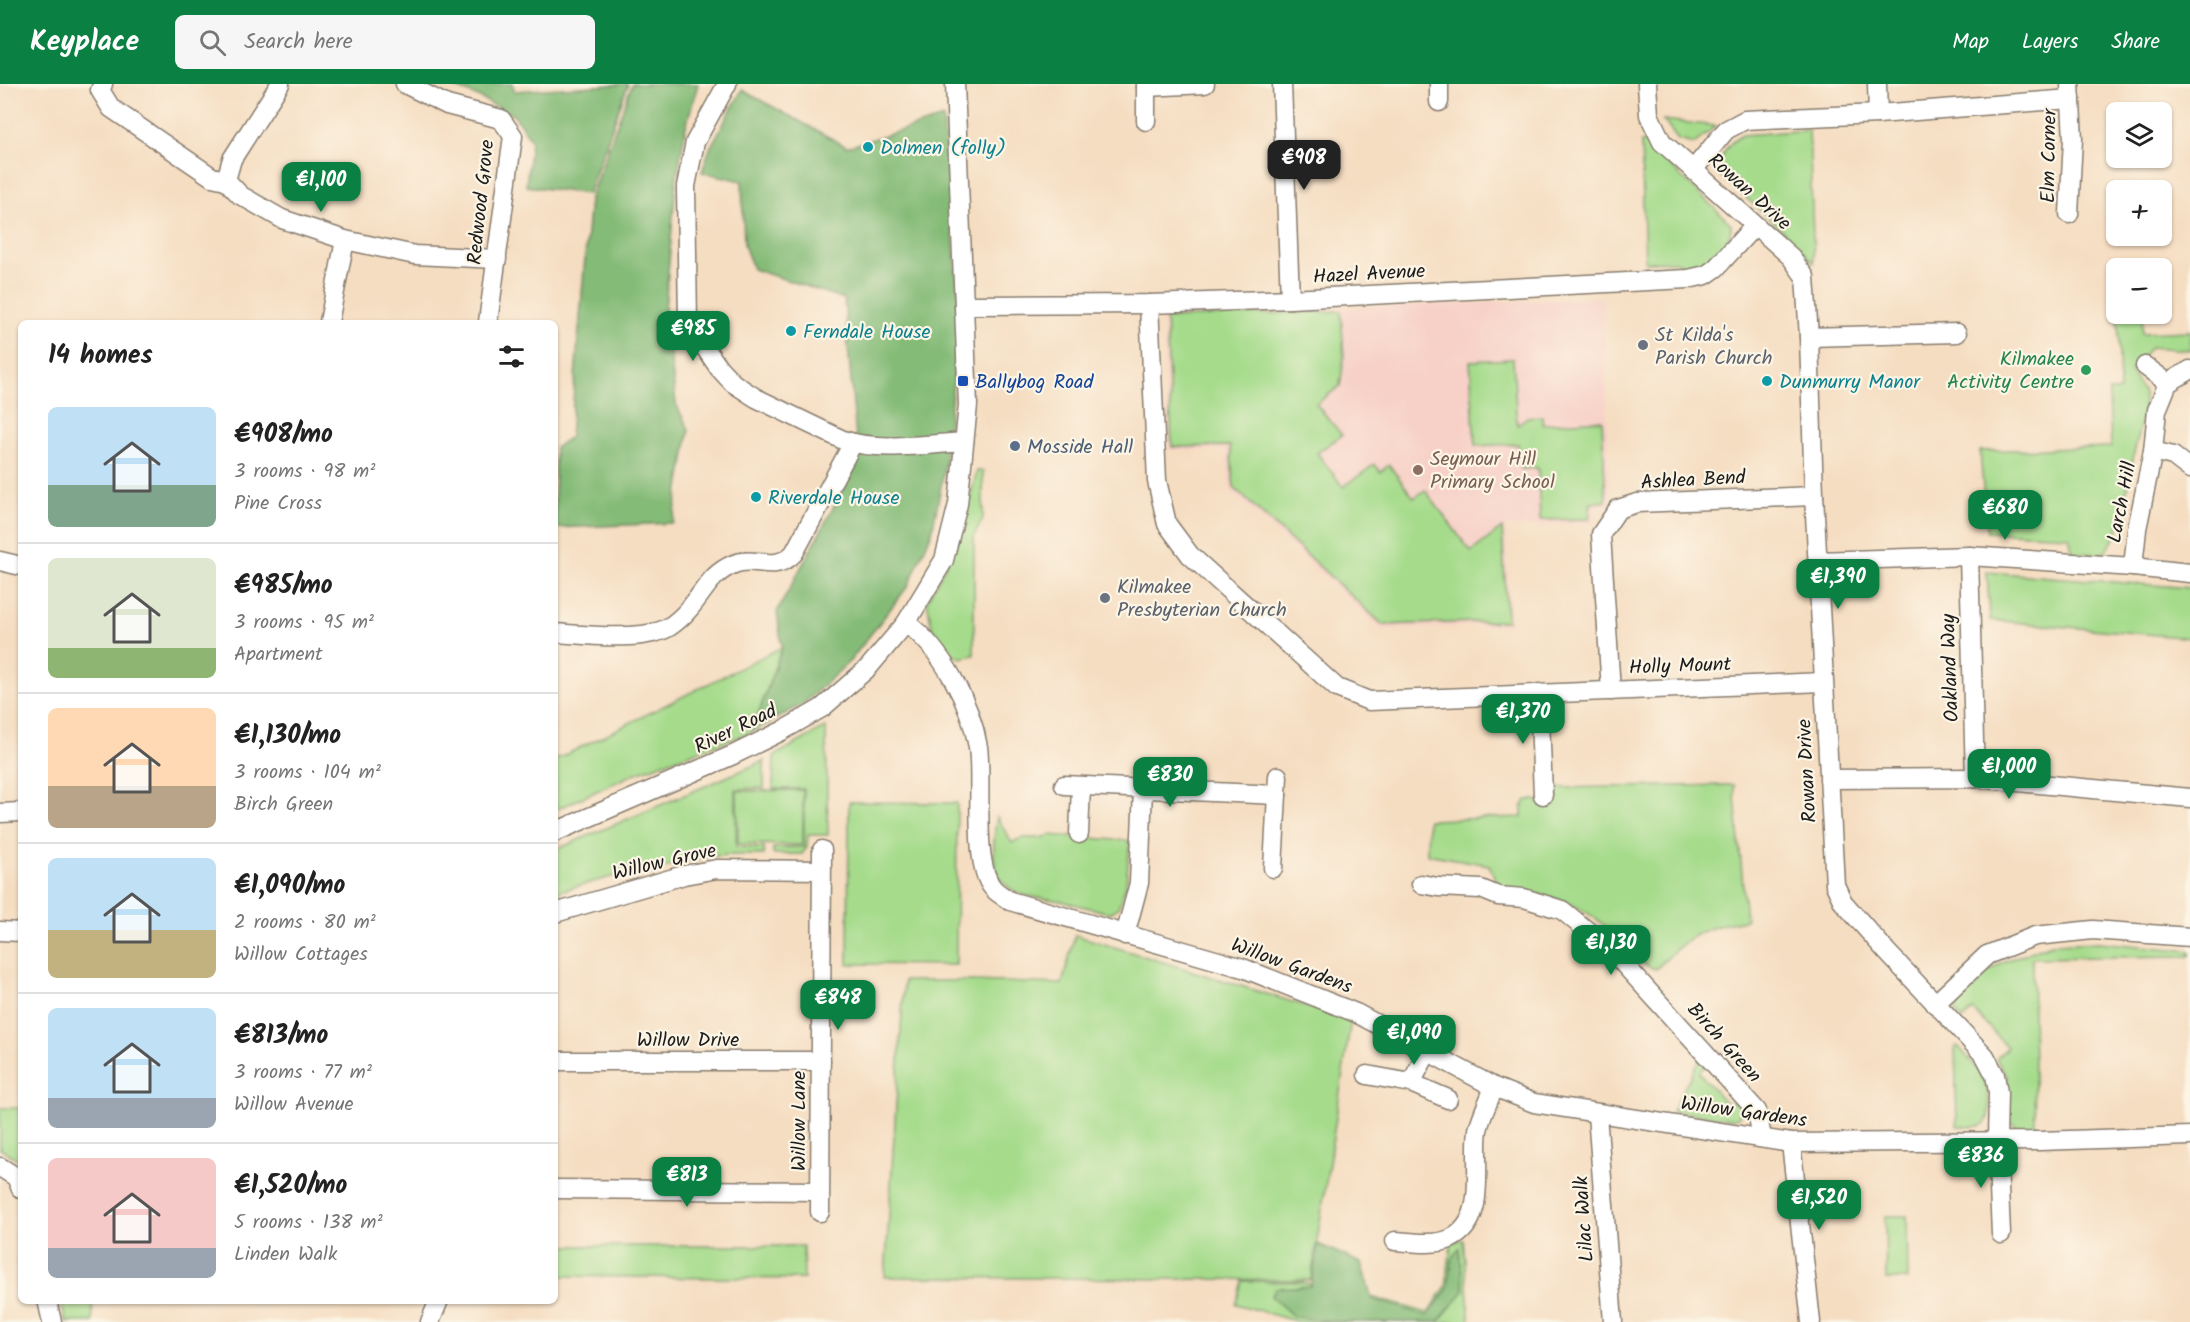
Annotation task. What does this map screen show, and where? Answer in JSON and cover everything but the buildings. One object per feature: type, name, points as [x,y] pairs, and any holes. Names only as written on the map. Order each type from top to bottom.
[{"type":"street","points":[[103,84],[100,90],[111,108],[212,177],[226,180],[240,195],[282,219],[345,240],[415,255],[497,259]]},
{"type":"street","points":[[226,180],[232,159],[280,84]]},
{"type":"street","name":"Redwood Grove","points":[[405,84],[447,105],[501,118],[513,136],[488,320]]},
{"type":"street","points":[[727,84],[695,142],[686,186],[688,323],[719,368],[733,383],[798,420],[853,443],[888,445],[964,442]]},
{"type":"street","points":[[906,623],[944,560],[958,504],[968,405],[955,84]]},
{"type":"street","points":[[1146,121],[1146,85],[1205,84]]},
{"type":"street","points":[[1282,84],[1290,299]]},
{"type":"street","name":"Rowan Drive","points":[[1647,84],[1649,114],[1662,142],[1791,257],[1805,277],[1814,496],[1837,892],[1887,952],[1985,1056],[1995,1075],[1998,1092],[1997,1141]]},
{"type":"street","points":[[1876,84],[1878,114]]},
{"type":"street","name":"Elm Corner","points":[[1693,170],[1726,130],[1745,120],[1878,114],[2071,92],[2073,139],[2069,214]]},
{"type":"street","name":"Hazel Avenue","points":[[964,305],[1149,304],[1290,299],[1661,281],[1701,277],[1716,268],[1755,225]]},
{"type":"street","points":[[329,320],[345,240]]},
{"type":"street","name":"Holly Mount","points":[[1149,304],[1157,481],[1167,524],[1190,555],[1337,688],[1369,700],[1824,682]]},
{"type":"street","points":[[1809,337],[1957,333]]},
{"type":"street","points":[[2145,366],[2168,383]]},
{"type":"street","points":[[2153,451],[2157,410],[2168,383],[2190,370]]},
{"type":"street","points":[[558,633],[616,636],[649,633],[668,628],[689,609],[718,572],[737,563],[778,564],[787,560],[794,553],[853,443]]},
{"type":"street","name":"Larch Hill","points":[[2133,567],[2137,529],[2153,451],[2173,456],[2190,469]]},
{"type":"street","name":"Ashlea Bend","points":[[1611,691],[1601,534],[1618,508],[1636,503],[1814,496]]},
{"type":"street","points":[[1818,561],[1969,556],[2190,573]]},
{"type":"street","name":"Oakland Way","points":[[1969,556],[1975,778]]},
{"type":"street","points":[[0,561],[18,565]]},
{"type":"street","name":"River Road","points":[[558,831],[762,742],[822,708],[868,668],[906,623]]},
{"type":"street","name":"Willow Gardens","points":[[906,623],[928,642],[947,669],[967,708],[978,747],[981,861],[992,887],[1010,901],[1243,968],[1356,1013],[1494,1087],[1534,1103],[1791,1143],[2190,1136]]},
{"type":"street","points":[[1539,693],[1543,795]]},
{"type":"street","points":[[1273,868],[1278,776]]},
{"type":"street","points":[[1829,779],[1975,778],[2190,798]]},
{"type":"street","points":[[1079,834],[1072,786],[1277,795]]},
{"type":"street","points":[[1125,934],[1139,883],[1143,789]]},
{"type":"street","points":[[0,813],[18,812]]},
{"type":"street","name":"Willow Lane","points":[[820,1212],[822,850]]},
{"type":"street","name":"Willow Grove","points":[[558,912],[684,875],[717,869],[821,870]]},
{"type":"street","name":"Birch Green","points":[[1421,884],[1480,889],[1498,896],[1524,898],[1562,910],[1612,951],[1757,1110],[1762,1138]]},
{"type":"street","points":[[1935,1004],[1987,955],[2036,936],[2093,930],[2190,937]]},
{"type":"street","points":[[0,931],[18,932]]},
{"type":"street","points":[[1411,1083],[1428,1050]]},
{"type":"street","name":"Willow Drive","points":[[558,1060],[820,1061]]},
{"type":"street","points":[[1367,1075],[1411,1083],[1448,1100]]},
{"type":"street","points":[[1395,1241],[1447,1240],[1462,1232],[1472,1217],[1476,1196],[1479,1129],[1494,1087]]},
{"type":"street","name":"Lilac Walk","points":[[1597,1114],[1613,1322]]},
{"type":"street","points":[[1997,1141],[2001,1234]]},
{"type":"street","points":[[1791,1143],[1811,1322]]},
{"type":"street","points":[[0,1167],[16,1177],[18,1182]]},
{"type":"street","points":[[558,1189],[819,1191]]},
{"type":"street","points":[[48,1304],[52,1322]]},
{"type":"street","points":[[430,1322],[437,1304]]},
{"type":"shaded area","name":"Seymour Hill Primary School","points":[[1603,298],[1610,504],[1595,507],[1593,523],[1505,527],[1510,625],[1381,629],[1230,490],[1226,450],[1168,450],[1163,315]]},
{"type":"green space","points":[[446,84],[513,84],[514,91],[628,84],[588,194],[526,186],[531,140],[515,116],[472,94]]},
{"type":"green space","points":[[632,84],[698,84],[686,126],[676,182],[665,308],[676,404],[689,430],[673,523],[558,528],[558,446],[570,437],[590,198]]},
{"type":"green space","points":[[742,90],[847,147],[943,118],[960,313],[944,471],[932,532],[908,586],[850,661],[803,704],[752,732],[782,648],[777,612],[858,462],[844,299],[753,269],[744,245],[742,181],[702,172],[710,148]]},
{"type":"green space","points":[[1663,120],[1716,126],[1694,144],[1678,140]]},
{"type":"green space","points":[[1809,130],[1814,263],[1778,226],[1720,175],[1719,169],[1724,152],[1742,135]]},
{"type":"green space","points":[[1641,142],[1645,142],[1731,224],[1731,231],[1719,251],[1700,266],[1686,268],[1677,261],[1645,262]]},
{"type":"green space","points":[[1341,311],[1344,357],[1340,386],[1316,404],[1342,435],[1317,453],[1343,487],[1375,464],[1380,472],[1389,465],[1414,498],[1425,490],[1471,552],[1502,528],[1507,621],[1383,625],[1234,488],[1230,446],[1172,447],[1166,318]]},
{"type":"green space","points":[[2118,324],[2142,324],[2142,333],[2190,331],[2190,350],[2150,347],[2130,371],[2144,393],[2144,406],[2118,531],[2109,547],[2101,554],[2073,553],[2069,536],[1987,532],[1980,451],[2111,447],[2109,391],[2120,391]]},
{"type":"green space","points":[[1513,359],[1517,425],[1527,417],[1542,416],[1543,424],[1602,420],[1606,501],[1591,503],[1589,519],[1540,520],[1538,468],[1521,469],[1518,444],[1475,446],[1470,361]]},
{"type":"green space","points":[[977,471],[983,471],[983,518],[974,536],[974,655],[961,658],[944,649],[932,628],[927,601],[944,569],[963,524]]},
{"type":"green space","points":[[1987,572],[2190,588],[2190,638],[1990,620]]},
{"type":"green space","points":[[782,647],[752,732],[636,773],[558,809],[558,759]]},
{"type":"green space","points":[[826,727],[828,835],[808,835],[807,847],[802,854],[773,854],[773,848],[804,847],[804,789],[773,789],[774,756]]},
{"type":"green space","points":[[764,761],[764,788],[736,789],[736,847],[764,848],[764,855],[718,856],[695,859],[653,870],[641,869],[560,891],[558,894],[558,849]]},
{"type":"green space","points":[[1734,785],[1746,920],[1717,926],[1696,935],[1677,948],[1656,969],[1642,963],[1599,920],[1573,905],[1531,893],[1500,890],[1489,865],[1427,854],[1428,820],[1522,817],[1522,808],[1526,800],[1536,800],[1542,806],[1555,805],[1554,788]]},
{"type":"green space","points":[[803,790],[803,845],[738,844],[737,791]]},
{"type":"green space","points":[[849,802],[957,803],[956,965],[848,964]]},
{"type":"green space","points":[[997,817],[1012,843],[1022,838],[1040,838],[1049,835],[1130,841],[1126,886],[1118,908],[1110,913],[1030,896],[1011,889],[995,866],[994,836]]},
{"type":"green space","points":[[1075,935],[1351,1020],[1311,1280],[885,1277],[904,981],[1062,984]]},
{"type":"green space","points":[[2099,942],[2190,951],[2190,956],[2032,958],[2035,1131],[2021,1132],[2009,1120],[2007,1076],[1996,1059],[2007,1047],[1973,1010],[1962,1020],[1956,1012],[1959,997],[1984,974],[2005,961],[2052,944]]},
{"type":"green space","points":[[1958,1046],[1980,1073],[1986,1087],[1988,1116],[1982,1126],[1957,1126],[1955,1047]]},
{"type":"green space","points":[[1700,1059],[1705,1065],[1699,1073],[1728,1105],[1738,1099],[1743,1108],[1738,1117],[1732,1119],[1672,1111]]},
{"type":"green space","points":[[0,1108],[18,1108],[18,1159],[0,1149]]},
{"type":"green space","points":[[1885,1216],[1907,1216],[1908,1279],[1886,1279]]},
{"type":"green space","points":[[1463,1239],[1470,1322],[1298,1322],[1236,1304],[1242,1281],[1302,1282],[1368,1296],[1428,1313],[1446,1286],[1451,1244]]},
{"type":"green space","points":[[1318,1244],[1361,1263],[1372,1299],[1428,1316],[1448,1288],[1452,1258],[1459,1248],[1464,1291],[1438,1322],[1340,1322],[1294,1317],[1271,1296],[1276,1288],[1311,1286]]},
{"type":"green space","points":[[558,1246],[803,1246],[804,1279],[558,1276]]},
{"type":"green space","points":[[62,1304],[92,1304],[93,1322],[66,1322]]},
{"type":"place","name":"Dolmen (folly)","points":[[868,147]]},
{"type":"place","name":"Ferndale House","points":[[791,331]]},
{"type":"place","name":"St Kilda's Parish Church","points":[[1643,345]]},
{"type":"place","name":"Kilmakee Activity Centre","points":[[2086,370]]},
{"type":"place","name":"Ballybog Road","points":[[963,381]]},
{"type":"place","name":"Dunmurry Manor","points":[[1767,381]]},
{"type":"place","name":"Mosside Hall","points":[[1015,446]]},
{"type":"place","name":"Seymour Hill Primary School","points":[[1418,470]]},
{"type":"place","name":"Riverdale House","points":[[756,497]]},
{"type":"place","name":"Kilmakee Presbyterian Church","points":[[1105,598]]}]
